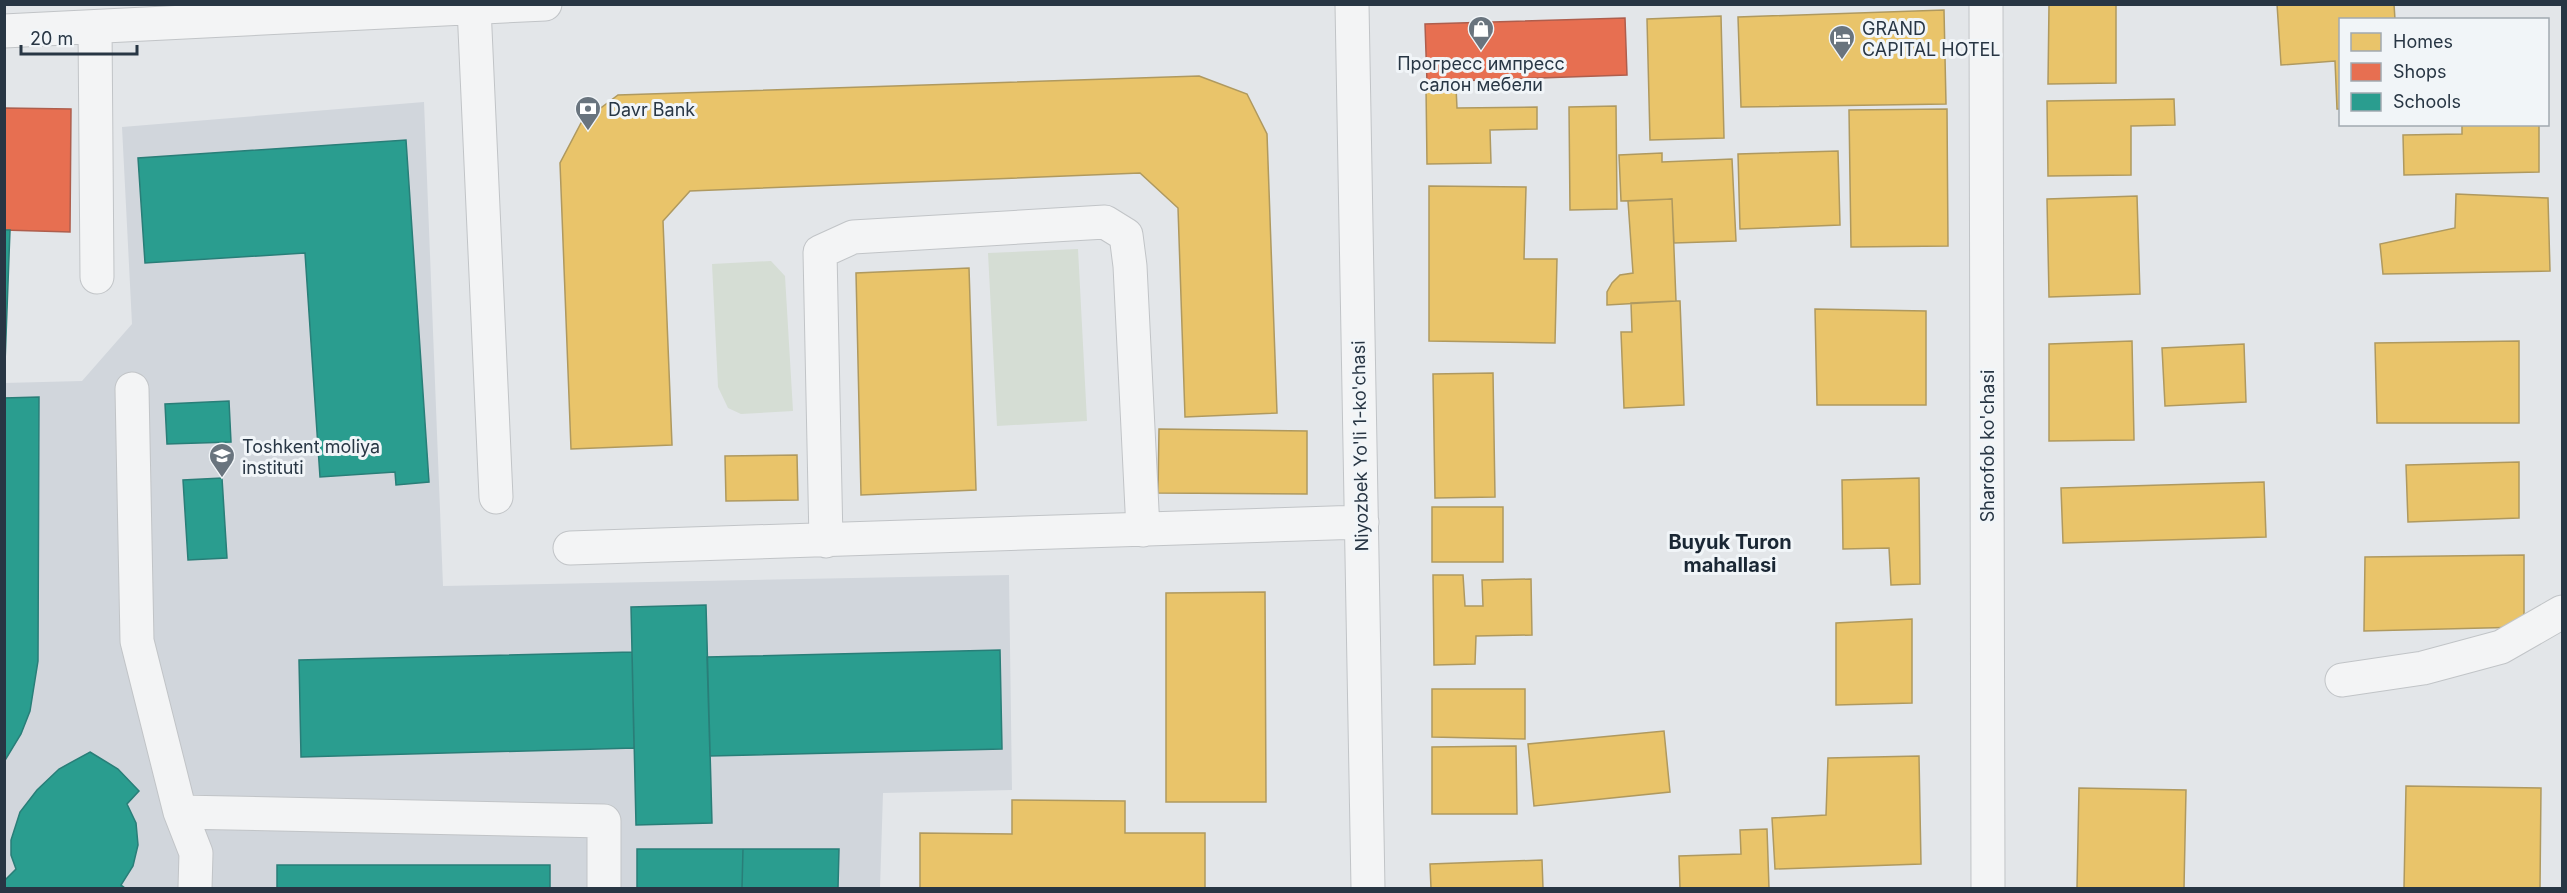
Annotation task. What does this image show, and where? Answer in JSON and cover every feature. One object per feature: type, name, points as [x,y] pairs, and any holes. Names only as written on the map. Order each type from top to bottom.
[{"type":"street","points":[[4,32],[544,4]]},
{"type":"street","name":"Niyozbek Yo'li 1-ko'chasi","points":[[1352,4],[1368,888]]},
{"type":"street","name":"Sharofob ko'chasi","points":[[1986,4],[1988,888]]},
{"type":"street","points":[[474,7],[496,497]]},
{"type":"street","points":[[95,27],[98,277]]},
{"type":"street","points":[[826,541],[820,252],[854,237],[1105,222],[1126,235],[1130,266],[1143,530]]},
{"type":"street","points":[[132,389],[137,641],[180,812],[196,853],[195,888]]},
{"type":"street","points":[[570,548],[1362,522]]},
{"type":"street","points":[[2342,680],[2423,668],[2501,647],[2562,612]]},
{"type":"street","points":[[180,812],[604,821],[604,888]]},
{"type":"shaded area","name":"Toshkent moliya instituti","points":[[424,102],[443,586],[1009,575],[1012,790],[883,793],[880,888],[5,888],[4,383],[82,381],[132,324],[122,127]]},
{"type":"shaded area","points":[[1078,249],[1087,421],[997,426],[988,253]]},
{"type":"shaded area","points":[[771,261],[785,276],[793,411],[741,414],[728,408],[718,387],[712,264]]},
{"type":"building: Homes","points":[[2049,4],[2116,4],[2116,83],[2048,84]]},
{"type":"building: Homes","points":[[2277,4],[2394,4],[2395,18],[2339,18],[2339,109],[2337,109],[2335,61],[2281,65]]},
{"type":"building: Homes","name":"GRAND CAPITAL HOTEL","points":[[1944,10],[1946,104],[1741,107],[1738,17]]},
{"type":"building: Homes","points":[[1721,16],[1724,138],[1650,140],[1647,19]]},
{"type":"building: Homes","points":[[1199,76],[1247,94],[1267,134],[1277,413],[1185,417],[1178,208],[1140,173],[690,191],[663,221],[672,445],[571,449],[560,163],[581,123],[618,95]]},
{"type":"building: Homes","points":[[1426,87],[1456,87],[1457,108],[1537,107],[1537,129],[1490,130],[1491,163],[1427,164]]},
{"type":"building: Homes","points":[[2174,99],[2175,125],[2131,126],[2131,175],[2048,176],[2047,101]]},
{"type":"building: Homes","points":[[1616,106],[1617,209],[1570,210],[1569,107]]},
{"type":"building: Homes","points":[[1947,109],[1948,246],[1851,247],[1849,110]]},
{"type":"building: Homes","points":[[2462,126],[2539,126],[2539,172],[2404,175],[2403,135],[2462,134]]},
{"type":"building: Homes","points":[[1838,151],[1840,225],[1740,229],[1738,154]]},
{"type":"building: Homes","points":[[1662,153],[1662,162],[1732,159],[1736,241],[1674,243],[1672,199],[1621,201],[1619,155]]},
{"type":"building: Homes","points":[[1429,186],[1526,187],[1524,259],[1557,259],[1555,343],[1429,341]]},
{"type":"building: Homes","points":[[2456,194],[2548,198],[2550,271],[2383,274],[2380,244],[2455,228]]},
{"type":"building: Homes","points":[[2137,196],[2140,294],[2049,297],[2047,199]]},
{"type":"building: Homes","points":[[1672,199],[1676,301],[1607,305],[1607,292],[1612,283],[1620,275],[1633,273],[1628,201]]},
{"type":"building: Homes","points":[[969,268],[976,490],[861,495],[856,273]]},
{"type":"building: Homes","points":[[1680,301],[1684,405],[1624,408],[1621,332],[1632,332],[1631,303]]},
{"type":"building: Homes","points":[[1815,309],[1926,311],[1926,405],[1817,405]]},
{"type":"building: Homes","points":[[2132,341],[2134,440],[2049,441],[2049,344]]},
{"type":"building: Homes","points":[[2519,341],[2519,423],[2377,423],[2375,343]]},
{"type":"building: Homes","points":[[2244,344],[2246,402],[2165,406],[2162,348]]},
{"type":"building: Homes","points":[[1493,373],[1495,497],[1435,498],[1433,374]]},
{"type":"building: Homes","points":[[1159,429],[1307,431],[1307,494],[1158,493]]},
{"type":"building: Homes","points":[[797,455],[798,500],[726,501],[725,456]]},
{"type":"building: Homes","points":[[2519,462],[2519,518],[2408,522],[2406,465]]},
{"type":"building: Homes","points":[[1919,478],[1920,584],[1891,585],[1889,548],[1843,549],[1842,480]]},
{"type":"building: Homes","points":[[2264,482],[2266,537],[2063,543],[2061,488]]},
{"type":"building: Homes","points":[[1432,507],[1503,507],[1503,562],[1432,562]]},
{"type":"building: Homes","points":[[2524,555],[2524,627],[2364,631],[2365,557]]},
{"type":"building: Homes","points":[[1433,575],[1463,575],[1465,606],[1483,606],[1482,580],[1531,579],[1532,635],[1476,636],[1475,664],[1434,665]]},
{"type":"building: Homes","points":[[1265,592],[1266,802],[1166,802],[1166,593]]},
{"type":"building: Homes","points":[[1912,619],[1912,703],[1836,705],[1836,623]]},
{"type":"building: Homes","points":[[1432,689],[1525,689],[1525,739],[1432,737]]},
{"type":"building: Homes","points":[[1664,731],[1670,792],[1534,806],[1528,744]]},
{"type":"building: Homes","points":[[1516,746],[1517,814],[1432,814],[1432,747]]},
{"type":"building: Homes","points":[[1919,756],[1921,864],[1775,869],[1772,818],[1826,815],[1828,758]]},
{"type":"building: Homes","points":[[2406,786],[2541,788],[2540,888],[2404,888]]},
{"type":"building: Homes","points":[[2079,788],[2186,790],[2184,888],[2077,888]]},
{"type":"building: Homes","points":[[1012,800],[1125,801],[1125,833],[1205,833],[1205,888],[920,888],[920,833],[1012,834]]},
{"type":"building: Homes","points":[[1767,829],[1769,888],[1680,888],[1679,856],[1741,854],[1740,830]]},
{"type":"building: Homes","points":[[1542,860],[1543,888],[1431,888],[1430,864]]},
{"type":"building: Shops","points":[[1625,18],[1627,75],[1427,82],[1425,24]]},
{"type":"building: Shops","points":[[4,108],[71,109],[70,232],[4,230]]},
{"type":"building: Schools","points":[[406,140],[429,482],[396,485],[395,472],[320,477],[305,253],[145,263],[138,158]]},
{"type":"building: Schools","points":[[4,230],[10,230],[4,390]]},
{"type":"building: Schools","points":[[39,397],[38,661],[30,711],[21,734],[4,762],[4,398]]},
{"type":"building: Schools","points":[[229,401],[231,442],[167,444],[165,404]]},
{"type":"building: Schools","points":[[222,478],[227,558],[188,560],[183,480]]},
{"type":"building: Schools","points":[[706,605],[712,823],[636,825],[631,607]]},
{"type":"building: Schools","points":[[1000,650],[1002,749],[710,756],[707,657]]},
{"type":"building: Schools","points":[[632,652],[634,748],[301,757],[299,660]]},
{"type":"building: Schools","points":[[90,752],[118,769],[139,791],[127,804],[136,823],[138,845],[133,866],[121,885],[125,888],[4,888],[4,881],[16,869],[11,855],[11,840],[20,812],[37,790],[59,769]]},
{"type":"building: Schools","points":[[637,849],[743,849],[742,888],[637,888]]},
{"type":"building: Schools","points":[[743,849],[839,849],[838,888],[742,888]]},
{"type":"building: Schools","points":[[277,865],[550,865],[550,888],[277,888]]},
{"type":"place","name":"Прогресс импресс салон мебели","points":[[1481,52]]},
{"type":"place","name":"GRAND CAPITAL HOTEL","points":[[1842,61]]},
{"type":"place","name":"Davr Bank","points":[[588,132]]},
{"type":"place","name":"Toshkent moliya instituti","points":[[222,479]]},
{"type":"district","name":"Buyuk Turon mahallasi","points":[[1730,554]]}]
